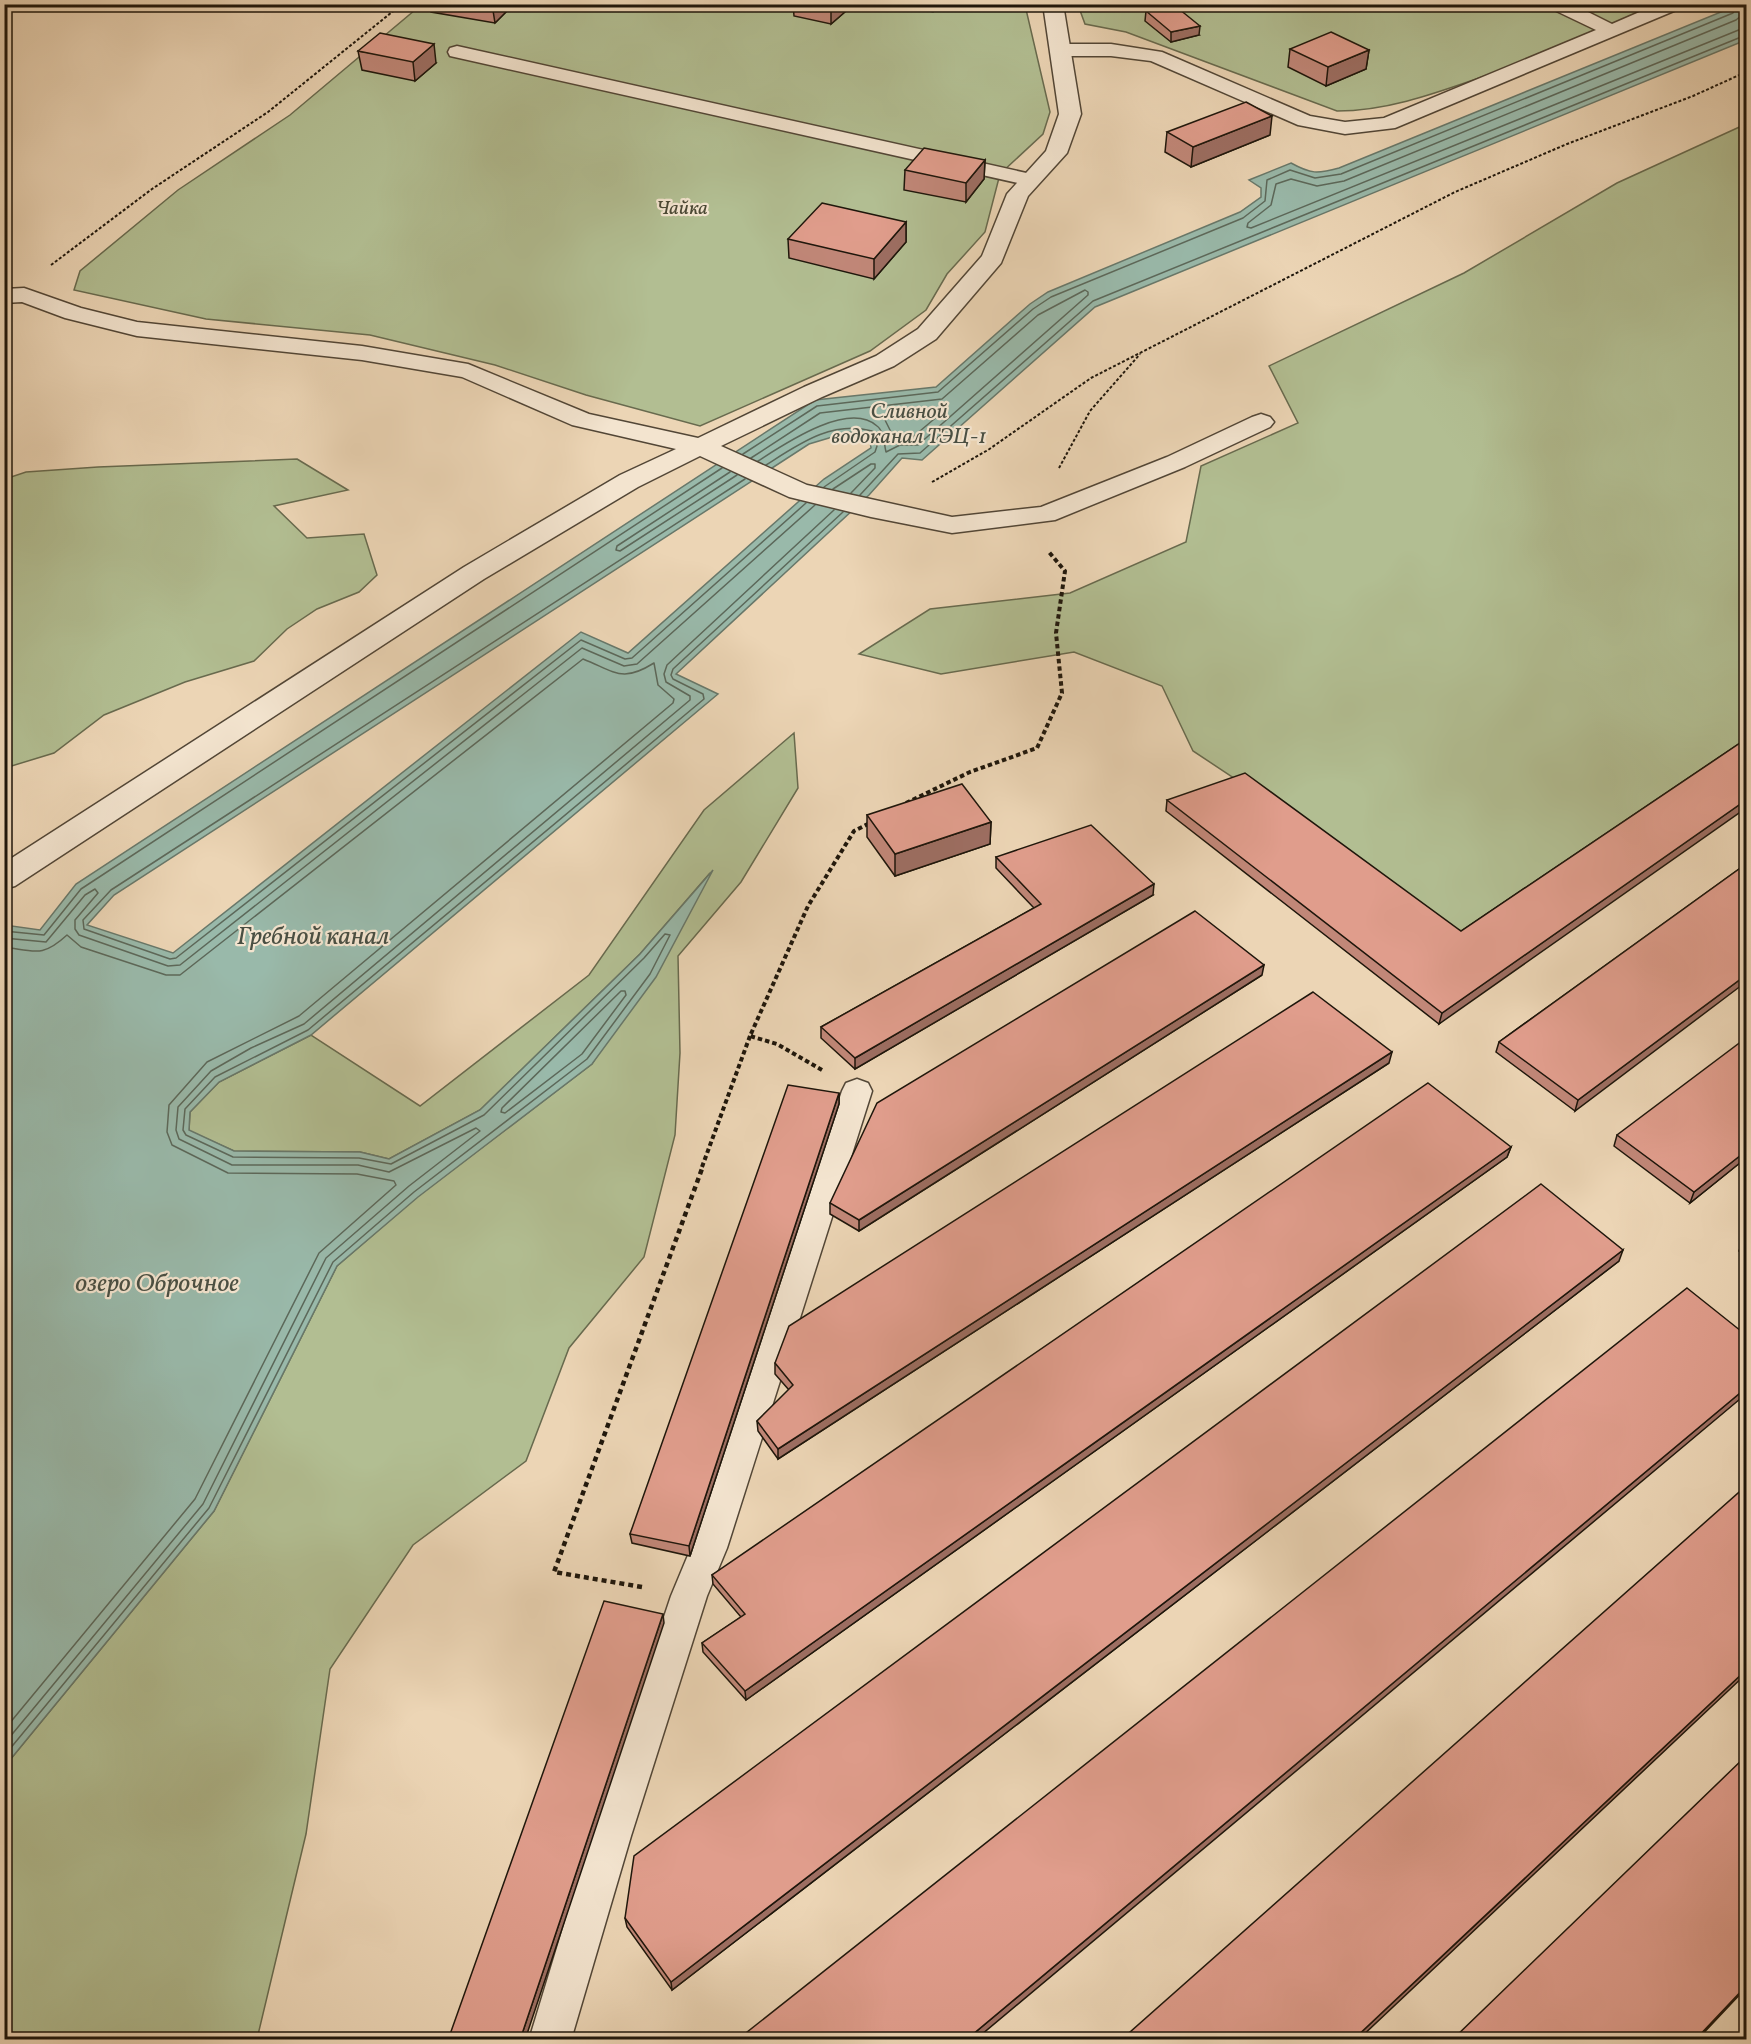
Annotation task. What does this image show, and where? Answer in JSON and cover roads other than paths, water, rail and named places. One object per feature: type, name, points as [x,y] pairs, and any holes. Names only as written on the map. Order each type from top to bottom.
[{"type":"street","points":[[4,878],[474,573],[629,481],[813,392],[885,362],[927,334],[993,258],[1018,194],[1056,153],[1070,114],[1053,4]]},
{"type":"street","points":[[14,296],[137,329],[362,353],[468,371],[581,420],[699,446],[798,492],[952,525],[1046,514],[1176,462],[1261,422]]},
{"type":"lane","points":[[1556,4],[1612,31]]},
{"type":"lane","points":[[1060,50],[1111,50],[1155,56],[1305,121],[1345,128],[1388,124],[1675,4]]},
{"type":"lane","points":[[457,52],[1031,180]]},
{"type":"lane","points":[[550,2040],[611,1836],[689,1596],[709,1548],[857,1091]]},
{"type":"water","points":[[1738,5],[1746,5],[1746,40],[1095,307],[922,460],[902,458],[869,495],[676,674],[718,694],[311,1035],[219,1082],[190,1112],[189,1130],[234,1151],[360,1152],[389,1159],[480,1110],[640,954],[713,870],[656,977],[592,1064],[418,1197],[337,1266],[214,1511],[5,1766],[5,925],[40,930],[76,884],[815,400],[936,387],[1030,304],[1048,292],[1240,212],[1261,197],[1261,188],[1249,180],[1291,163],[1314,172],[1339,168]],"holes":[[[849,432],[869,435],[871,448],[824,479],[628,653],[581,632],[173,953],[87,925],[114,895],[809,444]]]},
{"type":"park label","name":"Чайка","points":[[682,209]]},
{"type":"water label","name":"Сливной водоканал ТЭЦ-1","points":[[909,425]]},
{"type":"water label","name":"Гребной канал","points":[[313,937]]},
{"type":"water label","name":"озеро Оброчное","points":[[157,1284]]}]
